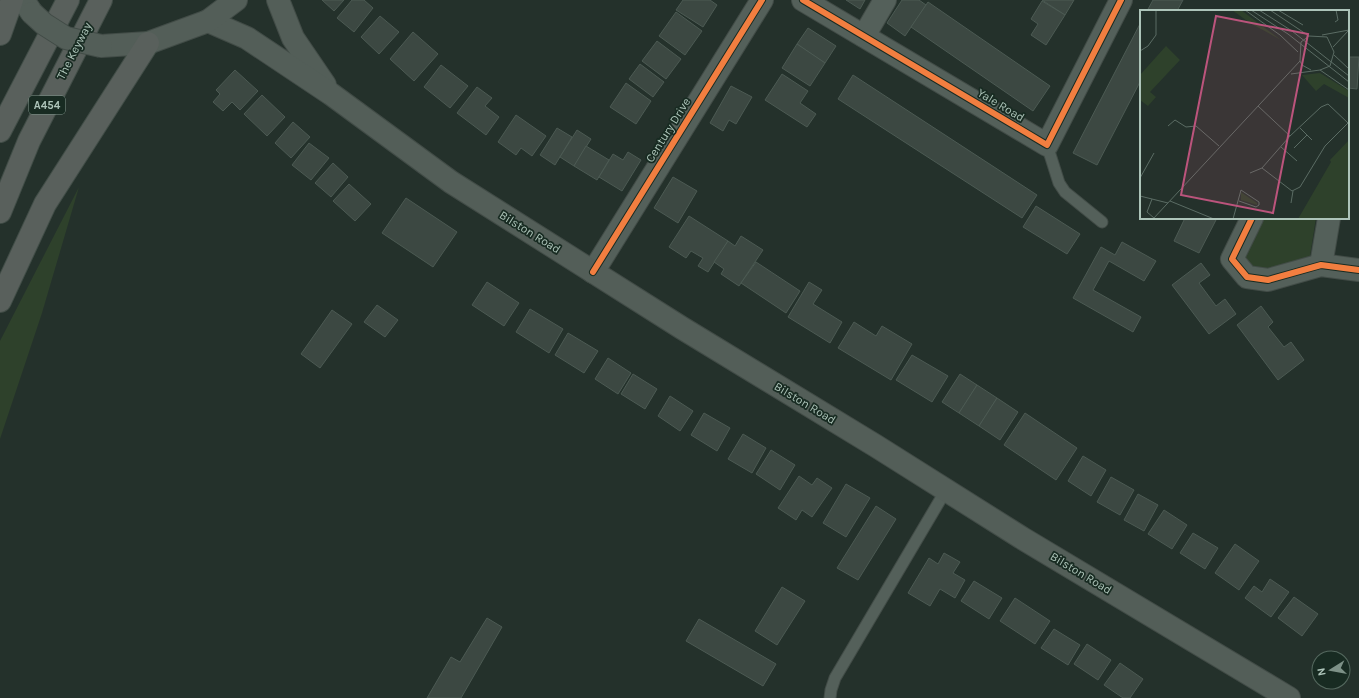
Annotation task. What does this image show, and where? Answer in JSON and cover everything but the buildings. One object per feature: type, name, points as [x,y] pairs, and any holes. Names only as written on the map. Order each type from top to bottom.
[{"type":"highway","points":[[0,34],[12,0]]},
{"type":"highway","name":"A454","points":[[0,131],[68,0]]},
{"type":"highway","name":"The Keyway","points":[[0,212],[29,141],[101,0]]},
{"type":"highway","points":[[0,301],[45,204],[148,43]]},
{"type":"main road","points":[[28,7],[44,24],[66,38],[101,46],[148,43],[208,21],[236,0]]},
{"type":"main road","name":"Bilston Road","points":[[278,0],[293,38],[331,94]]},
{"type":"main road","name":"Bilston Road","points":[[208,21],[247,38],[331,94],[451,182],[593,272],[1022,538],[1289,698]]},
{"type":"street","name":"Century Drive","points":[[593,272],[762,0]]},
{"type":"street","name":"Yale Road","points":[[803,0],[1047,145]]},
{"type":"street","points":[[864,36],[885,0]]},
{"type":"street","points":[[1047,145],[1121,0]]},
{"type":"street","points":[[1252,219],[1232,259],[1248,277],[1268,280],[1321,265],[1359,270]]},
{"type":"street","points":[[1321,265],[1329,219]]},
{"type":"lane","points":[[1047,145],[1060,183],[1066,192],[1102,222]]},
{"type":"lane","points":[[830,698],[835,678],[946,490]]},
{"type":"green space","points":[[79,187],[42,313],[0,439],[0,341]]},
{"type":"green space","points":[[1261,219],[1316,219],[1310,256],[1298,262],[1263,270],[1250,268],[1244,260]]},
{"type":"cycle path","points":[[593,272],[762,0]]},
{"type":"cycle path","points":[[803,0],[1047,145],[1121,0]]},
{"type":"cycle path","points":[[1252,219],[1232,259],[1247,277],[1268,280],[1321,265],[1359,270]]}]
